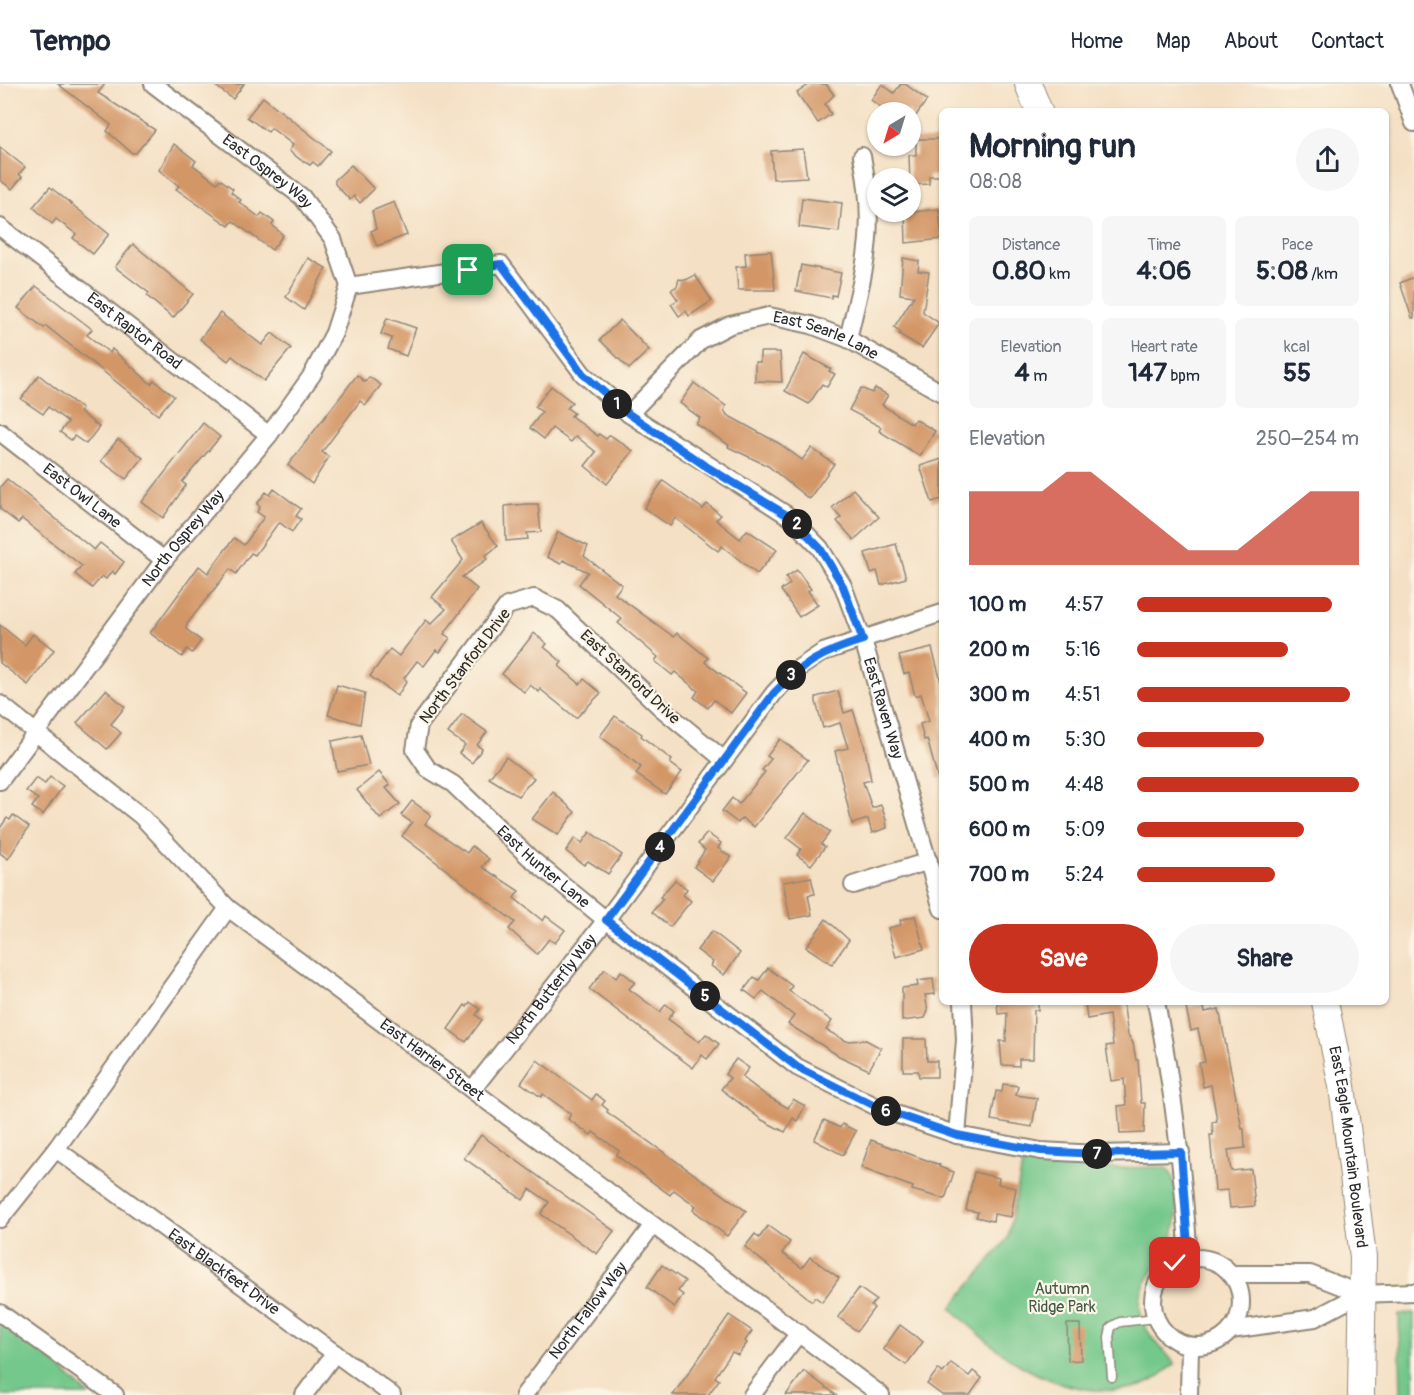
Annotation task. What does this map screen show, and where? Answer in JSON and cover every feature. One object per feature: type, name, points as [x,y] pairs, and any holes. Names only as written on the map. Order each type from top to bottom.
[{"type":"main road","points":[[1028,84],[1038,108]]},
{"type":"main road","name":"East Eagle Mountain Boulevard","points":[[1326,1005],[1342,1086],[1363,1257],[1361,1395]]},
{"type":"street","name":"East Osprey Way","points":[[153,84],[302,197],[333,239],[349,286]]},
{"type":"street","points":[[1400,84],[1414,123]]},
{"type":"street","points":[[848,339],[866,268],[870,233],[870,195],[862,156]]},
{"type":"street","name":"East Raptor Road","points":[[0,227],[269,435]]},
{"type":"street","name":"East Raven Way","points":[[349,286],[501,264],[583,374],[629,414],[704,465],[790,517],[820,548],[843,586],[863,640],[939,898]]},
{"type":"street","name":"North Osprey Way","points":[[0,781],[104,644],[164,560],[269,435],[312,375],[334,333],[349,286]]},
{"type":"street","name":"East Searle Lane","points":[[629,414],[701,340],[730,325],[769,316],[811,325],[848,339],[939,391]]},
{"type":"street","name":"East Owl Lane","points":[[0,432],[164,560]]},
{"type":"street","name":"North Stanford Drive","points":[[415,750],[418,725],[507,606],[534,598]]},
{"type":"street","name":"East Stanford Drive","points":[[534,598],[558,610],[660,707],[724,760]]},
{"type":"street","name":"North Butterfly Way","points":[[472,1090],[606,920],[774,693],[796,670],[823,652],[939,614]]},
{"type":"street","name":"East Harrier Street","points":[[0,704],[141,816],[228,909],[800,1332],[880,1395]]},
{"type":"street","name":"East Hunter Lane","points":[[415,750],[428,769],[453,784],[529,857],[606,920],[797,1067],[881,1109],[957,1135],[1041,1151],[1096,1154],[1181,1152]]},
{"type":"street","points":[[854,885],[929,861]]},
{"type":"street","points":[[0,1219],[56,1149],[228,909]]},
{"type":"street","points":[[957,1135],[965,1040],[963,1005]]},
{"type":"street","points":[[1157,1005],[1169,1067],[1181,1152],[1189,1259]]},
{"type":"street","name":"East Blackfeet Drive","points":[[56,1149],[392,1395]]},
{"type":"street","name":"North Fallow Way","points":[[524,1395],[653,1225]]},
{"type":"street","points":[[1189,1259],[1204,1259],[1219,1264],[1231,1274],[1238,1287],[1241,1302],[1239,1317],[1232,1330],[1213,1344],[1190,1346],[1169,1337],[1156,1318],[1152,1299],[1156,1284],[1164,1272],[1175,1263],[1189,1259]]},
{"type":"street","points":[[1231,1274],[1310,1274],[1361,1294],[1414,1292]]},
{"type":"street","points":[[1232,1330],[1315,1318],[1361,1294]]},
{"type":"street","points":[[0,1313],[115,1395]]},
{"type":"street","points":[[752,1395],[800,1332]]},
{"type":"street","points":[[1188,1395],[1190,1346]]},
{"type":"street","points":[[304,1395],[335,1353]]},
{"type":"lane","points":[[1112,1377],[1108,1337],[1111,1328],[1120,1322],[1156,1318]]},
{"type":"green space","name":"Autumn Ridge Park","points":[[1023,1160],[1107,1168],[1164,1167],[1170,1171],[1177,1198],[1175,1226],[1170,1244],[1147,1280],[1140,1300],[1144,1324],[1154,1340],[1175,1364],[1152,1381],[1133,1388],[1095,1390],[1052,1381],[999,1351],[951,1308],[1008,1238]]},
{"type":"green space","points":[[0,1313],[89,1395],[0,1395]]},
{"type":"green space","points":[[1414,1313],[1414,1395],[1401,1395],[1399,1314]]},
{"type":"building","points":[[58,84],[105,84],[98,93],[155,130],[136,153],[132,153],[107,131],[111,125]]},
{"type":"building","points":[[213,84],[244,84],[233,99]]},
{"type":"building","points":[[810,84],[826,84],[834,95],[825,104],[831,114],[818,123],[797,93]]},
{"type":"building","points":[[882,84],[894,93],[901,84],[905,84],[927,100],[921,108],[921,102],[874,102],[871,100]]},
{"type":"building","points":[[263,97],[331,151],[318,166],[313,162],[310,165],[301,160],[289,151],[293,145],[271,128],[268,132],[247,117]]},
{"type":"building","points":[[921,139],[939,139],[939,176],[929,176],[929,184],[921,184],[921,168],[909,168],[909,156],[921,156]]},
{"type":"building","points":[[174,144],[196,161],[193,165],[217,183],[220,179],[233,189],[231,192],[241,200],[239,202],[259,217],[262,213],[274,222],[272,225],[283,235],[272,250],[233,221],[229,226],[176,189],[179,186],[159,170]]},
{"type":"building","points":[[0,147],[25,167],[19,174],[22,177],[12,189],[0,180]]},
{"type":"building","points":[[803,149],[807,177],[773,179],[771,151]]},
{"type":"building","points":[[351,165],[374,189],[360,203],[354,196],[350,200],[335,184],[335,180]]},
{"type":"building","points":[[50,187],[109,234],[93,254],[73,238],[76,234],[56,219],[52,224],[33,207]]},
{"type":"building","points":[[802,198],[842,203],[839,232],[799,227]]},
{"type":"building","points":[[394,202],[407,235],[377,246],[371,231],[376,229],[372,211]]},
{"type":"building","points":[[939,209],[939,239],[906,243],[905,222],[921,222],[921,211]]},
{"type":"building","points":[[133,244],[193,294],[173,318],[147,296],[149,293],[115,267]]},
{"type":"building","points":[[771,251],[775,290],[738,290],[736,267],[746,266],[745,253]]},
{"type":"building","points":[[308,258],[326,268],[304,310],[286,297]]},
{"type":"building","points":[[903,258],[919,261],[918,271],[929,272],[923,312],[939,323],[922,348],[899,334],[901,332],[894,327],[914,296],[900,294]]},
{"type":"building","points":[[801,265],[841,273],[836,296],[832,295],[831,298],[796,291]]},
{"type":"building","points":[[695,275],[712,301],[689,316],[686,311],[679,316],[671,304],[678,300],[671,290],[677,286],[679,279],[686,280]]},
{"type":"building","points":[[1414,277],[1414,318],[1412,318],[1400,283]]},
{"type":"building","points":[[36,286],[92,329],[87,335],[110,353],[112,349],[151,384],[154,380],[174,396],[158,415],[46,326],[44,328],[18,308]]},
{"type":"building","points":[[220,313],[262,345],[272,333],[291,348],[264,381],[232,356],[228,361],[200,339]]},
{"type":"building","points":[[387,318],[416,328],[406,356],[388,349],[392,338],[381,334]]},
{"type":"building","points":[[620,320],[649,350],[629,369],[600,340]]},
{"type":"building","points":[[760,352],[780,352],[782,382],[755,381],[755,362],[760,362]]},
{"type":"building","points":[[804,354],[831,369],[829,371],[835,374],[827,387],[822,384],[809,404],[785,391]]},
{"type":"building","points":[[39,375],[82,409],[80,412],[99,427],[86,444],[74,436],[71,440],[60,432],[68,422],[48,407],[43,414],[21,399]]},
{"type":"building","points":[[357,375],[365,382],[369,377],[381,385],[366,405],[360,401],[322,452],[329,457],[312,484],[288,465]]},
{"type":"building","points":[[694,383],[726,406],[724,410],[727,415],[780,444],[802,460],[811,448],[834,464],[809,499],[768,466],[728,447],[729,445],[696,424],[700,418],[680,403]]},
{"type":"building","points":[[551,386],[572,402],[567,408],[574,413],[571,416],[598,436],[599,434],[606,439],[610,435],[633,451],[607,484],[585,466],[596,452],[576,436],[571,442],[552,428],[544,439],[530,428],[542,412],[535,407]]},
{"type":"building","points":[[861,388],[872,393],[875,388],[888,395],[882,405],[912,424],[915,419],[935,431],[920,456],[879,431],[881,427],[849,410]]},
{"type":"building","points":[[203,423],[220,437],[182,482],[186,485],[163,518],[142,502]]},
{"type":"building","points":[[118,439],[143,458],[126,479],[101,461]]},
{"type":"building","points":[[939,460],[939,500],[932,502],[920,466]]},
{"type":"building","points":[[7,479],[94,550],[100,543],[124,562],[115,574],[112,571],[106,579],[102,576],[92,588],[75,574],[82,566],[22,519],[18,523],[0,509],[0,487]]},
{"type":"building","points":[[663,481],[703,509],[707,504],[721,515],[716,520],[740,539],[747,530],[777,550],[757,574],[722,546],[718,551],[675,518],[670,526],[644,508]]},
{"type":"building","points":[[274,489],[301,509],[296,516],[301,519],[292,532],[280,523],[255,555],[251,553],[236,574],[230,569],[187,624],[186,629],[201,641],[192,653],[187,649],[182,657],[150,633],[199,566],[208,573],[234,538],[244,545],[264,517],[257,512],[260,507],[257,504],[266,492],[270,495]]},
{"type":"building","points":[[853,489],[879,517],[854,540],[837,521],[841,518],[832,508]]},
{"type":"building","points":[[538,504],[541,532],[527,533],[528,539],[506,541],[505,506]]},
{"type":"building","points":[[481,523],[498,546],[485,556],[487,559],[462,577],[477,589],[444,634],[450,638],[440,652],[436,650],[424,666],[417,661],[404,678],[407,681],[397,696],[370,676],[390,649],[399,656],[426,620],[431,624],[446,609],[432,597],[463,560],[451,541]]},
{"type":"building","points":[[558,532],[588,546],[584,556],[622,585],[615,594],[674,637],[677,633],[708,658],[705,662],[746,693],[731,713],[714,700],[708,708],[694,697],[698,691],[675,672],[672,675],[655,661],[658,657],[618,623],[622,619],[579,584],[588,572],[563,560],[561,564],[547,557]]},
{"type":"building","points":[[896,544],[906,578],[881,585],[877,571],[871,573],[865,553]]},
{"type":"building","points":[[797,570],[811,589],[808,591],[818,605],[799,617],[781,590],[790,584],[786,577]]},
{"type":"building","points":[[0,625],[25,645],[33,634],[54,650],[28,685],[0,663]]},
{"type":"building","points":[[534,633],[547,644],[544,647],[562,662],[559,666],[580,684],[584,679],[601,693],[576,718],[540,689],[539,692],[530,685],[524,692],[502,674]]},
{"type":"building","points":[[932,648],[939,674],[939,779],[920,724],[929,721],[921,694],[915,696],[909,673],[904,674],[899,656]]},
{"type":"building","points":[[337,685],[365,693],[360,724],[328,715]]},
{"type":"building","points":[[106,690],[125,707],[111,724],[121,733],[107,749],[77,723]]},
{"type":"building","points":[[838,691],[844,713],[853,710],[864,744],[871,780],[863,782],[872,808],[881,805],[886,820],[887,828],[872,833],[868,819],[852,824],[835,751],[848,748],[840,723],[823,728],[816,702],[816,697]]},
{"type":"building","points":[[462,714],[487,732],[477,745],[482,749],[472,763],[459,753],[465,745],[448,733]]},
{"type":"building","points":[[615,716],[642,734],[641,736],[672,760],[670,763],[682,772],[665,794],[636,774],[641,767],[600,736]]},
{"type":"building","points":[[361,735],[369,765],[337,771],[332,741]]},
{"type":"building","points":[[780,739],[808,760],[754,827],[742,818],[738,823],[722,811],[732,798],[739,804],[765,772],[762,770],[771,759],[767,756]]},
{"type":"building","points":[[506,757],[534,778],[518,796],[489,778]]},
{"type":"building","points":[[379,772],[390,785],[386,788],[400,804],[380,819],[357,790]]},
{"type":"building","points":[[50,777],[63,786],[43,815],[32,807],[38,799],[26,791],[36,778],[45,784]]},
{"type":"building","points":[[553,792],[575,812],[558,835],[532,819]]},
{"type":"building","points":[[412,801],[431,815],[425,824],[467,853],[472,846],[489,859],[482,867],[519,891],[514,898],[543,921],[546,916],[565,930],[555,943],[549,939],[537,954],[509,929],[515,922],[402,836],[412,823],[401,815]]},
{"type":"building","points":[[805,813],[830,832],[821,844],[825,847],[811,865],[797,855],[801,849],[787,838]]},
{"type":"building","points":[[13,815],[29,827],[8,859],[0,853],[0,828],[7,818],[10,820]]},
{"type":"building","points":[[590,832],[622,855],[608,874],[588,861],[584,865],[566,851],[575,838],[582,843]]},
{"type":"building","points":[[707,833],[721,843],[718,848],[731,857],[713,881],[694,867],[705,850],[698,844]]},
{"type":"building","points":[[811,877],[815,894],[808,895],[812,915],[790,919],[783,882]]},
{"type":"building","points":[[675,880],[687,889],[683,895],[691,901],[670,927],[652,912],[663,899],[660,897]]},
{"type":"building","points":[[915,916],[924,949],[896,957],[888,928],[901,925],[900,920]]},
{"type":"building","points":[[826,919],[849,940],[832,964],[806,947]]},
{"type":"building","points":[[712,931],[740,953],[724,975],[711,966],[713,962],[697,950]]},
{"type":"building","points":[[768,968],[792,986],[789,991],[832,1021],[826,1030],[846,1041],[866,1040],[881,1048],[869,1070],[839,1056],[788,1024],[794,1016],[763,991],[756,999],[744,990],[754,977],[759,980]]},
{"type":"building","points":[[605,969],[616,978],[621,971],[635,982],[629,989],[660,1012],[666,1004],[674,1011],[668,1019],[699,1042],[706,1034],[719,1044],[707,1059],[702,1055],[693,1068],[589,989]]},
{"type":"building","points":[[933,979],[935,994],[925,995],[928,1011],[925,1018],[902,1021],[902,988],[918,986],[917,981]]},
{"type":"building","points":[[470,1002],[480,1009],[476,1015],[482,1020],[466,1042],[448,1029],[465,1005],[467,1007]]},
{"type":"building","points":[[997,1005],[1038,1005],[1038,1010],[1034,1010],[1033,1059],[1019,1059],[1019,1066],[1002,1065],[1000,1041],[1006,1041],[1007,1013],[998,1014]]},
{"type":"building","points":[[1085,1005],[1123,1005],[1128,1035],[1133,1043],[1136,1060],[1138,1060],[1141,1103],[1145,1103],[1144,1133],[1120,1134],[1118,1106],[1126,1105],[1124,1079],[1111,1081],[1106,1046],[1113,1045],[1109,1015],[1087,1019]]},
{"type":"building","points":[[1203,1005],[1205,1012],[1219,1009],[1242,1129],[1244,1129],[1245,1148],[1228,1150],[1231,1171],[1251,1169],[1255,1206],[1230,1208],[1228,1190],[1215,1191],[1210,1135],[1213,1135],[1212,1122],[1217,1121],[1211,1085],[1203,1087],[1199,1063],[1205,1062],[1198,1029],[1191,1031],[1186,1008]]},
{"type":"building","points":[[903,1039],[926,1039],[927,1061],[937,1061],[937,1077],[919,1077],[918,1071],[903,1071]]},
{"type":"building","points":[[736,1059],[749,1068],[742,1077],[767,1096],[788,1108],[793,1099],[805,1106],[797,1121],[793,1118],[785,1132],[762,1120],[721,1089],[730,1078],[725,1074]]},
{"type":"building","points":[[537,1060],[592,1100],[596,1094],[605,1101],[602,1105],[608,1110],[607,1112],[746,1211],[727,1236],[693,1210],[696,1206],[674,1190],[670,1195],[616,1155],[619,1151],[593,1132],[591,1135],[568,1119],[571,1114],[543,1094],[541,1097],[521,1083]]},
{"type":"building","points":[[1003,1084],[1018,1086],[1016,1095],[1037,1098],[1032,1127],[991,1120],[996,1091],[1002,1092]]},
{"type":"building","points":[[824,1120],[840,1128],[842,1124],[856,1131],[843,1155],[814,1140]]},
{"type":"building","points":[[481,1135],[614,1231],[597,1254],[541,1214],[549,1202],[530,1189],[523,1200],[464,1158]]},
{"type":"building","points":[[871,1140],[954,1172],[945,1199],[912,1190],[913,1187],[861,1168]]},
{"type":"building","points":[[974,1172],[999,1178],[998,1184],[1016,1188],[1011,1217],[994,1214],[993,1221],[976,1217],[978,1212],[966,1210]]},
{"type":"building","points":[[768,1226],[790,1242],[782,1253],[802,1268],[810,1257],[839,1278],[822,1302],[815,1297],[812,1301],[745,1247],[755,1234],[759,1238]]},
{"type":"building","points":[[662,1265],[685,1281],[678,1291],[683,1295],[674,1307],[647,1287]]},
{"type":"building","points":[[859,1288],[876,1300],[871,1306],[874,1308],[857,1331],[838,1317]]},
{"type":"building","points":[[729,1315],[752,1331],[745,1341],[747,1343],[738,1355],[732,1352],[715,1377],[719,1380],[708,1395],[673,1395]]},
{"type":"building","points":[[1067,1324],[1080,1324],[1081,1360],[1068,1361]]},
{"type":"building","points":[[900,1325],[923,1342],[906,1365],[883,1349]]},
{"type":"building","points":[[951,1363],[969,1376],[973,1371],[982,1378],[970,1395],[942,1395],[927,1384],[938,1369],[943,1373]]},
{"type":"building","points":[[804,1371],[836,1395],[786,1395]]},
{"type":"route","points":[[468,270],[501,264],[583,374],[629,414],[704,465],[790,517],[820,548],[843,586],[863,640],[823,652],[796,670],[774,693],[606,920],[797,1067],[881,1109],[957,1135],[1041,1151],[1096,1154],[1181,1152],[1189,1259],[1175,1263]]}]
